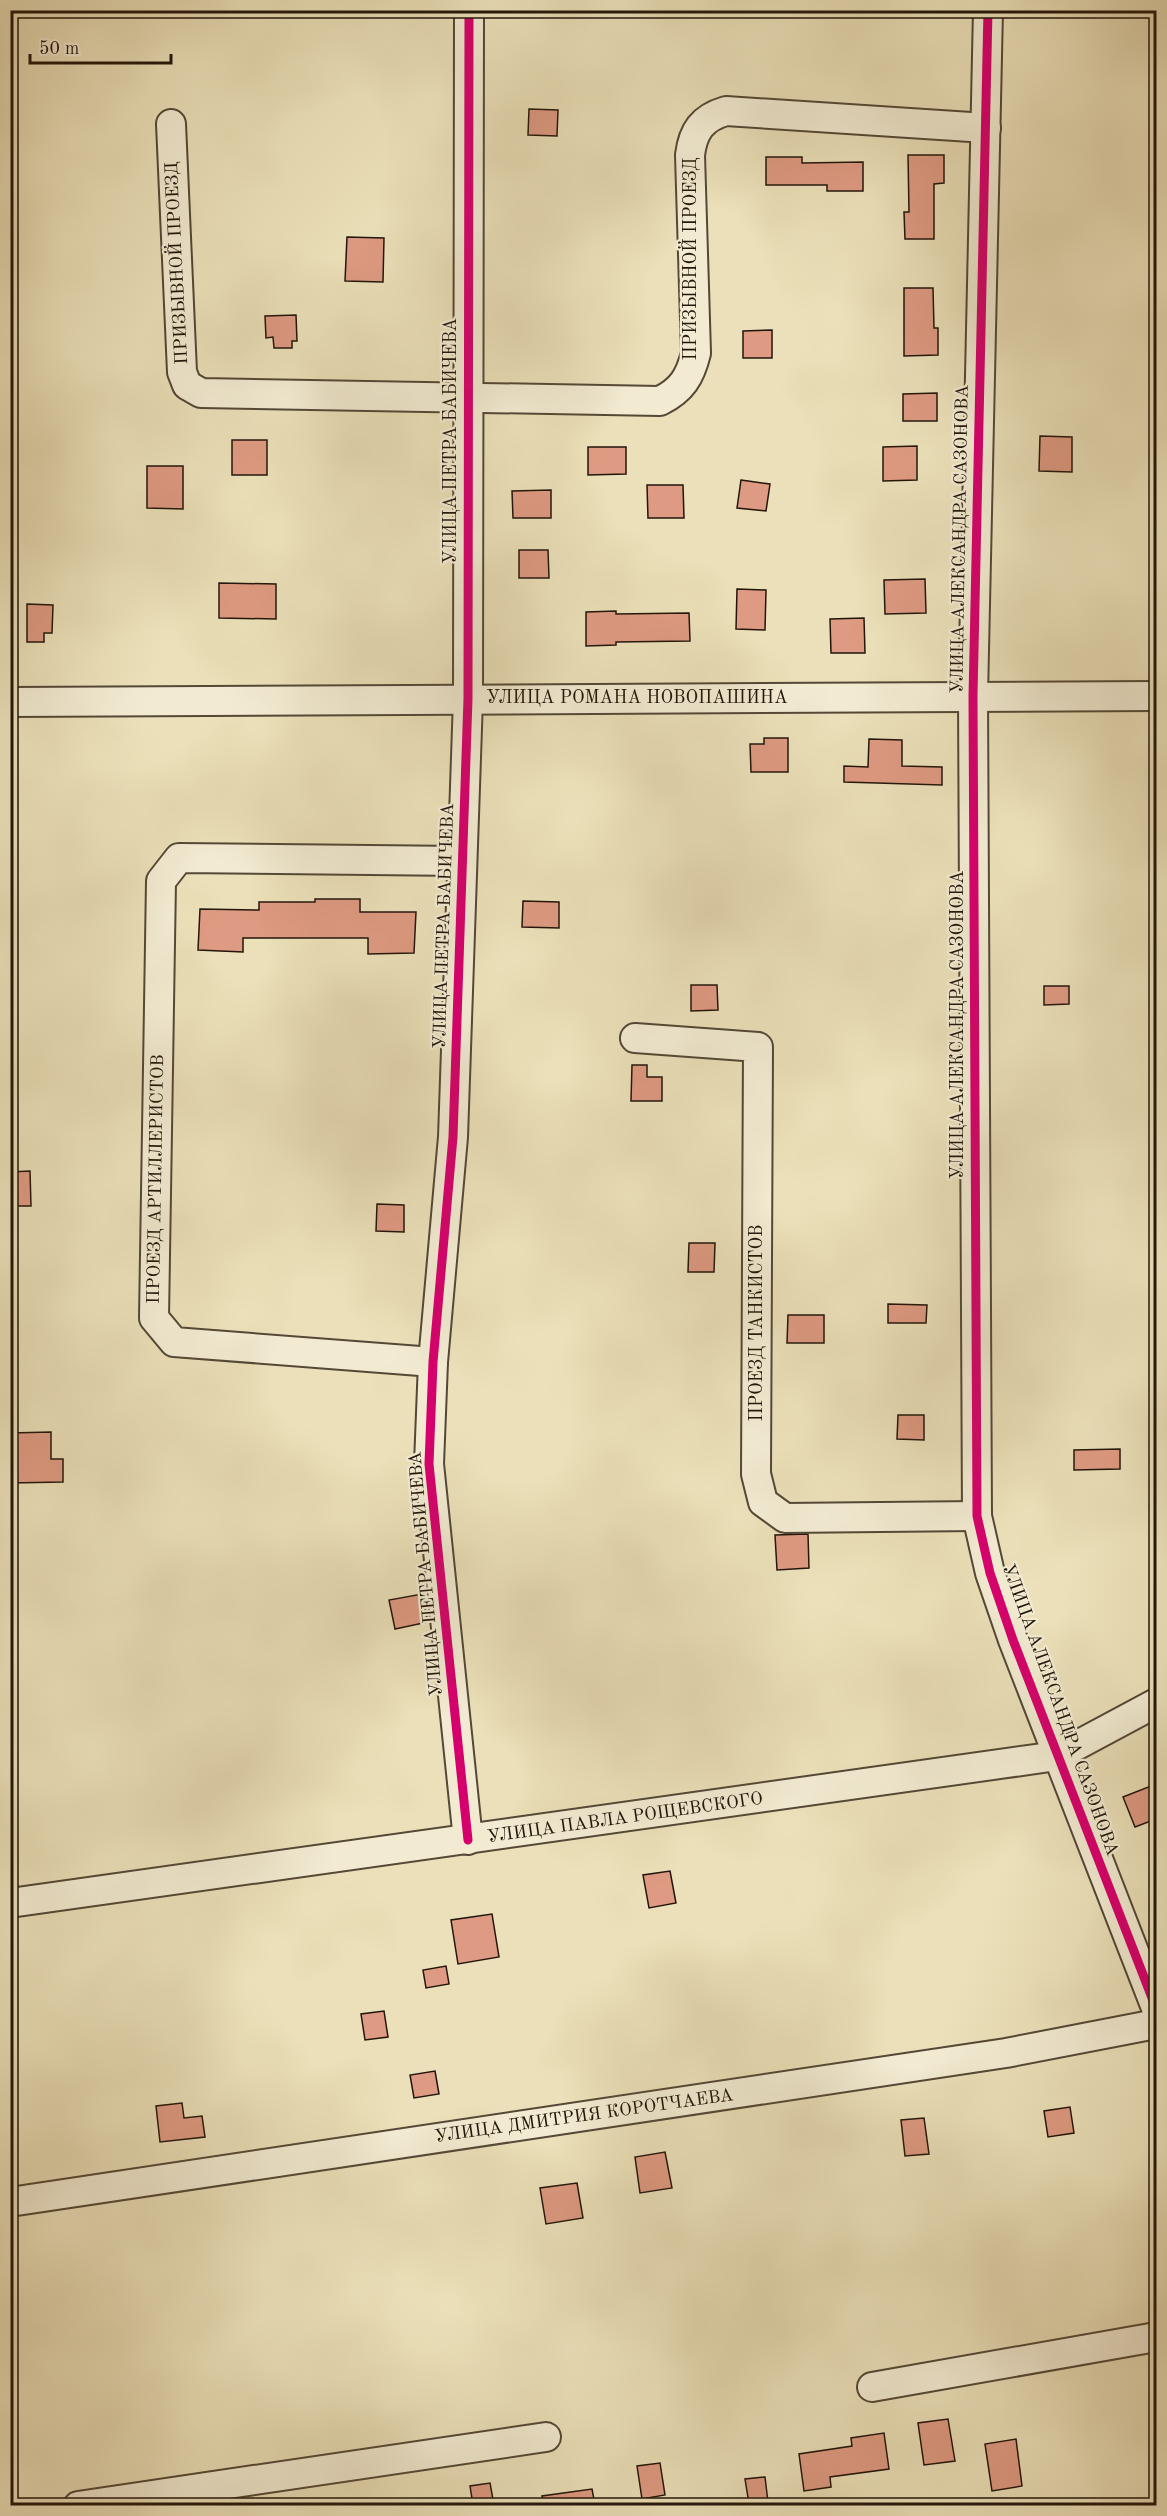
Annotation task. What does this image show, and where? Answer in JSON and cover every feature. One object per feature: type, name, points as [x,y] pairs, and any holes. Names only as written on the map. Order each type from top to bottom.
[{"type":"street","name":"УЛИЦА ПЕТРА БАБИЧЕВА","points":[[468,1840],[429,1464],[433,1362],[453,1137],[468,699],[469,10]]},
{"type":"street","name":"УЛИЦА АЛЕКСАНДРА САЗОНОВА","points":[[988,10],[973,696],[977,1516],[990,1573],[1057,1756],[1156,2008]]},
{"type":"street","name":"ПРИЗЫВНОЙ ПРОЕЗД","points":[[171,124],[182,372],[188,385],[201,393],[660,401],[683,386],[691,373],[696,353],[690,155],[692,138],[699,127],[715,114],[726,111],[986,128]]},
{"type":"street","name":"УЛИЦА РОМАНА НОВОПАШИНА","points":[[10,702],[1156,696]]},
{"type":"street","name":"ПРОЕЗД АРТИЛЛЕРИСТОВ","points":[[433,1362],[174,1342],[154,1318],[161,880],[179,858],[462,861]]},
{"type":"street","name":"ПРОЕЗД ТАНКИСТОВ","points":[[635,1038],[758,1047],[756,1474],[763,1502],[785,1518],[977,1516]]},
{"type":"street","name":"УЛИЦА ПАВЛА РОЩЕВСКОГО","points":[[10,1902],[468,1840],[1057,1756],[1156,1703]]},
{"type":"street","name":"УЛИЦА ДМИТРИЯ КОРОТЧАЕВА","points":[[10,2202],[1006,2053],[1156,2024]]},
{"type":"street","points":[[872,2387],[1156,2337]]},
{"type":"street","points":[[78,2505],[546,2437]]},
{"type":"building","points":[[529,109],[558,110],[557,136],[528,135]]},
{"type":"building","points":[[908,155],[944,155],[944,183],[934,184],[934,239],[905,239],[904,212],[909,212]]},
{"type":"building","points":[[766,157],[802,157],[802,163],[863,162],[863,191],[827,191],[827,185],[766,185]]},
{"type":"building","points":[[347,237],[384,238],[383,282],[345,281]]},
{"type":"building","points":[[904,288],[933,288],[934,328],[938,328],[938,355],[904,356]]},
{"type":"building","points":[[296,315],[297,341],[292,341],[292,348],[274,348],[273,337],[266,338],[265,316]]},
{"type":"building","points":[[772,330],[772,358],[743,358],[743,331]]},
{"type":"building","points":[[937,393],[937,421],[903,421],[903,394]]},
{"type":"building","points":[[1040,436],[1072,437],[1072,472],[1039,471]]},
{"type":"building","points":[[232,440],[267,440],[267,475],[232,475]]},
{"type":"building","points":[[917,446],[917,480],[883,481],[883,447]]},
{"type":"building","points":[[588,447],[626,447],[626,474],[588,475]]},
{"type":"building","points":[[147,466],[183,466],[183,509],[147,508]]},
{"type":"building","points":[[741,480],[770,484],[766,511],[737,508]]},
{"type":"building","points":[[647,485],[683,485],[684,518],[648,518]]},
{"type":"building","points":[[551,490],[551,518],[513,518],[512,491]]},
{"type":"building","points":[[519,550],[548,550],[549,578],[519,578]]},
{"type":"building","points":[[925,579],[926,613],[885,614],[884,580]]},
{"type":"building","points":[[219,583],[276,584],[276,619],[219,618]]},
{"type":"building","points":[[737,589],[766,590],[765,630],[736,629]]},
{"type":"building","points":[[27,604],[53,605],[52,633],[44,633],[44,642],[27,642]]},
{"type":"building","points":[[616,611],[616,614],[689,613],[690,641],[616,642],[616,645],[586,646],[586,612]]},
{"type":"building","points":[[864,618],[865,653],[831,653],[830,619]]},
{"type":"building","points":[[764,738],[788,738],[788,772],[751,772],[750,744],[764,744]]},
{"type":"building","points":[[869,739],[902,740],[902,766],[942,767],[942,785],[844,782],[844,766],[868,767]]},
{"type":"building","points":[[315,899],[360,899],[360,912],[416,912],[414,953],[368,954],[368,938],[243,938],[243,952],[198,950],[200,909],[259,910],[259,902],[315,902]]},
{"type":"building","points":[[523,901],[559,902],[559,928],[522,927]]},
{"type":"building","points":[[691,985],[717,985],[718,1010],[691,1011]]},
{"type":"building","points":[[1044,986],[1069,986],[1069,1004],[1044,1005]]},
{"type":"building","points":[[632,1065],[647,1065],[647,1077],[662,1077],[662,1101],[631,1101]]},
{"type":"building","points":[[30,1171],[31,1206],[10,1206],[10,1172]]},
{"type":"building","points":[[377,1204],[404,1205],[404,1232],[376,1231]]},
{"type":"building","points":[[689,1243],[715,1243],[714,1272],[688,1272]]},
{"type":"building","points":[[888,1304],[927,1305],[926,1323],[888,1323]]},
{"type":"building","points":[[788,1315],[824,1315],[824,1343],[787,1343]]},
{"type":"building","points":[[898,1415],[924,1415],[924,1440],[897,1439]]},
{"type":"building","points":[[51,1432],[51,1459],[63,1459],[63,1482],[10,1483],[10,1433]]},
{"type":"building","points":[[1120,1449],[1120,1469],[1074,1470],[1074,1450]]},
{"type":"building","points":[[808,1534],[809,1568],[777,1570],[775,1535]]},
{"type":"building","points":[[422,1594],[428,1622],[395,1629],[389,1600]]},
{"type":"building","points":[[1156,1784],[1156,1819],[1135,1827],[1123,1797]]},
{"type":"building","points":[[670,1871],[676,1903],[649,1908],[643,1875]]},
{"type":"building","points":[[492,1914],[499,1957],[458,1964],[451,1920]]},
{"type":"building","points":[[446,1966],[449,1984],[426,1988],[423,1970]]},
{"type":"building","points":[[384,2011],[388,2037],[365,2040],[361,2014]]},
{"type":"building","points":[[435,2071],[439,2094],[414,2098],[410,2075]]},
{"type":"building","points":[[182,2103],[184,2118],[202,2116],[205,2137],[160,2142],[156,2106]]},
{"type":"building","points":[[1070,2107],[1074,2133],[1048,2137],[1044,2111]]},
{"type":"building","points":[[924,2118],[929,2154],[905,2156],[901,2120]]},
{"type":"building","points":[[665,2152],[672,2188],[640,2193],[635,2157]]},
{"type":"building","points":[[577,2183],[583,2218],[546,2224],[540,2188]]},
{"type":"building","points":[[948,2419],[955,2461],[924,2465],[918,2423]]},
{"type":"building","points":[[884,2433],[889,2469],[830,2477],[831,2487],[804,2491],[799,2454],[852,2446],[851,2438]]},
{"type":"building","points":[[1016,2439],[1022,2486],[992,2491],[985,2444]]},
{"type":"building","points":[[660,2463],[665,2495],[642,2499],[637,2466]]},
{"type":"building","points":[[765,2477],[768,2502],[749,2504],[745,2479]]},
{"type":"building","points":[[490,2483],[494,2505],[473,2505],[470,2486]]},
{"type":"building","points":[[592,2489],[595,2505],[543,2505],[542,2496]]},
{"type":"cycle path","points":[[468,1840],[429,1464],[433,1362],[453,1137],[468,699],[469,10]]},
{"type":"cycle path","points":[[988,10],[973,696],[977,1516],[990,1573],[1013,1640],[1156,2008]]}]
